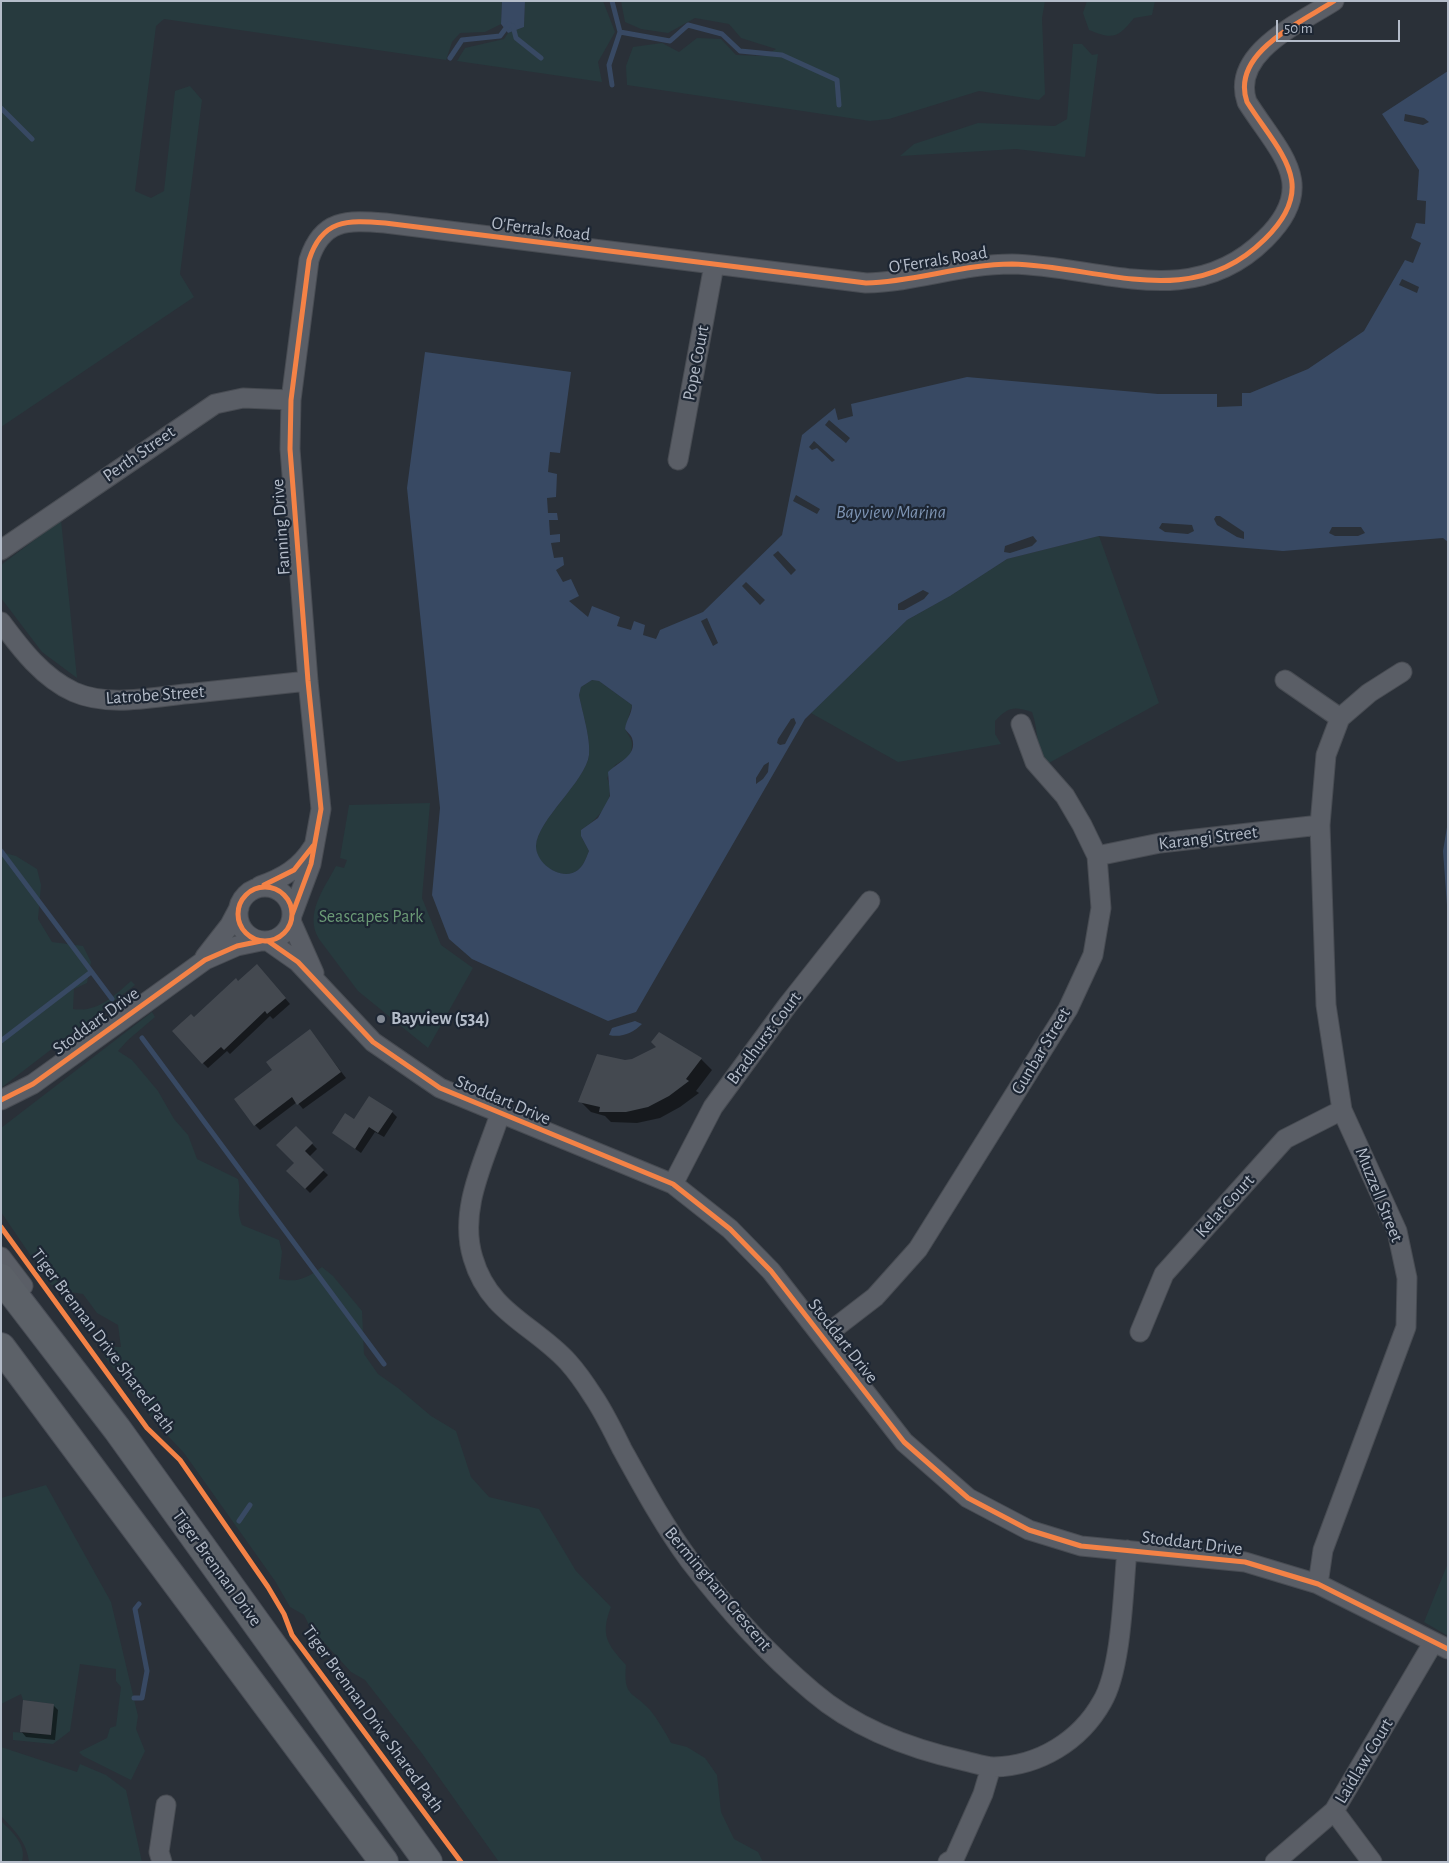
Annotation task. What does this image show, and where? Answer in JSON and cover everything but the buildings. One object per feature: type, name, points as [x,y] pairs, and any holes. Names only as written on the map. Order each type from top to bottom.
[{"type":"main road","name":"Tiger Brennan Drive","points":[[1,1278],[117,1429],[428,1862]]},
{"type":"main road","points":[[1,1348],[384,1862]]},
{"type":"street","name":"O'Ferrals Road","points":[[332,226],[352,222],[385,223],[866,283],[894,282],[984,264],[1022,265],[1133,280],[1192,279],[1222,270],[1260,245],[1287,214],[1294,192],[1287,165],[1247,102],[1243,84],[1248,68],[1260,50],[1334,1]]},
{"type":"street","name":"Fanning Drive","points":[[292,918],[309,873],[318,834],[321,795],[308,681],[291,479],[291,400],[309,260],[315,243],[332,226]]},
{"type":"street","name":"Pope Court","points":[[678,460],[714,265]]},
{"type":"street","name":"Perth Street","points":[[1,550],[187,421],[215,404],[243,398],[291,400]]},
{"type":"street","name":"Latrobe Street","points":[[1,622],[33,662],[52,678],[75,692],[95,699],[159,696],[308,681]]},
{"type":"street","points":[[1285,680],[1340,718],[1369,693],[1402,672]]},
{"type":"street","name":"Muzzell Street","points":[[1318,1584],[1323,1550],[1406,1327],[1407,1278],[1397,1231],[1342,1110],[1326,1005],[1320,825],[1326,755],[1340,718]]},
{"type":"street","name":"Gunbar Street","points":[[823,1337],[875,1298],[918,1249],[1068,1009],[1093,955],[1102,908],[1096,856],[1082,825],[1065,796],[1035,762],[1020,724]]},
{"type":"street","name":"Karangi Street","points":[[1096,856],[1160,843],[1320,825]]},
{"type":"street","name":"Fanning Drive","points":[[257,888],[278,880],[294,870],[308,854],[318,834]]},
{"type":"street","points":[[270,887],[283,893],[291,904],[292,918],[282,936],[264,941],[251,938],[244,931],[238,918],[239,908],[244,896],[257,888],[270,887]]},
{"type":"street","name":"Bradhurst Court","points":[[673,1184],[712,1107],[787,1006],[870,901]]},
{"type":"street","name":"Stoddart Drive","points":[[187,972],[217,944],[239,908]]},
{"type":"street","name":"Stoddart Drive","points":[[292,918],[307,959],[324,990]]},
{"type":"street","name":"Stoddart Drive","points":[[1,1115],[33,1084],[187,972],[219,953],[242,944],[264,941],[298,962],[354,1023],[392,1057],[440,1088],[673,1184],[730,1229],[771,1270],[904,1442],[968,1498],[1029,1530],[1081,1546],[1245,1562],[1318,1584],[1354,1600],[1440,1646]]},
{"type":"street","name":"Stoddart Drive","points":[[1,1100],[33,1084]]},
{"type":"street","name":"Kelat Court","points":[[1140,1332],[1164,1274],[1285,1139],[1342,1110]]},
{"type":"street","name":"Bermingham Crescent","points":[[500,1114],[469,1205],[467,1234],[473,1259],[483,1284],[502,1309],[567,1362],[594,1398],[661,1519],[691,1562],[745,1626],[781,1664],[823,1700],[856,1722],[913,1747],[992,1767],[1028,1762],[1063,1746],[1084,1728],[1103,1701],[1116,1666],[1127,1550]]},
{"type":"street","points":[[1,1258],[51,1324],[117,1429]]},
{"type":"street","name":"Laidlaw Court","points":[[1275,1862],[1334,1812],[1440,1646]]},
{"type":"street","points":[[948,1862],[954,1859],[983,1794],[992,1767]]},
{"type":"street","points":[[162,1862],[159,1852],[166,1805]]},
{"type":"street","points":[[1334,1812],[1372,1862]]},
{"type":"green space","points":[[1,1],[502,1],[501,24],[485,32],[460,33],[452,42],[446,60],[164,19],[156,26],[135,191],[151,198],[164,191],[175,91],[190,86],[202,100],[180,274],[194,297],[1,427]]},
{"type":"green space","points":[[525,1],[603,1],[615,32],[598,62],[602,82],[457,61],[465,48],[504,39],[508,33],[524,27]]},
{"type":"green space","points":[[621,1],[1045,1],[1042,18],[1045,94],[1039,100],[979,91],[889,119],[870,121],[627,85],[626,66],[633,47],[662,43],[679,52],[697,38],[721,39],[736,55],[764,56],[776,49],[741,38],[729,24],[695,18],[668,33],[641,29],[625,22]]},
{"type":"green space","points":[[1087,1],[1155,1],[1152,15],[1134,18],[1124,30],[1110,36],[1089,30],[1083,13]]},
{"type":"green space","points":[[1073,44],[1082,44],[1092,55],[1098,54],[1085,157],[1016,149],[900,156],[914,144],[978,123],[1055,126],[1067,119]]},
{"type":"green space","points":[[61,520],[77,678],[42,652],[1,598],[1,565]]},
{"type":"green space","points":[[1099,536],[1159,703],[1047,764],[1039,745],[1032,712],[1020,709],[1008,710],[995,721],[995,734],[1001,744],[898,762],[811,713],[907,620],[950,596],[1007,559]]},
{"type":"green space","points":[[592,680],[599,681],[632,705],[625,729],[632,741],[632,747],[630,756],[615,765],[607,778],[610,794],[604,808],[594,820],[581,830],[581,836],[589,851],[585,861],[578,870],[565,874],[545,865],[537,853],[536,846],[538,836],[544,824],[580,777],[586,765],[589,755],[589,741],[579,695],[581,687]]},
{"type":"green space","name":"Seascapes Park","points":[[430,803],[422,898],[441,945],[473,968],[428,1048],[358,991],[319,939],[315,930],[314,920],[317,902],[326,884],[336,866],[344,868],[347,860],[340,858],[349,805]]},
{"type":"green space","points":[[1,852],[16,856],[37,869],[41,885],[38,919],[52,942],[83,946],[91,962],[87,983],[74,989],[73,1009],[82,1010],[97,1006],[112,998],[131,981],[135,985],[1,1088]]},
{"type":"green space","points":[[152,1012],[155,1017],[118,1051],[132,1060],[158,1091],[174,1119],[188,1135],[197,1159],[238,1179],[239,1213],[242,1225],[279,1240],[282,1252],[279,1279],[302,1279],[322,1267],[333,1276],[362,1311],[364,1354],[378,1374],[431,1416],[456,1431],[471,1477],[489,1497],[539,1509],[576,1571],[611,1607],[606,1625],[607,1639],[626,1665],[626,1683],[630,1693],[650,1710],[671,1743],[687,1747],[705,1758],[717,1775],[721,1812],[734,1839],[758,1852],[763,1862],[499,1862],[421,1752],[365,1680],[351,1672],[310,1627],[304,1615],[290,1607],[275,1581],[184,1453],[155,1422],[104,1356],[105,1347],[121,1347],[118,1325],[97,1313],[83,1294],[64,1291],[50,1284],[1,1212],[1,1128]]},
{"type":"green space","points":[[46,1485],[111,1602],[138,1716],[136,1729],[145,1751],[131,1780],[83,1756],[79,1752],[107,1738],[110,1728],[116,1726],[121,1687],[116,1681],[116,1669],[80,1664],[70,1731],[53,1744],[13,1740],[13,1732],[51,1735],[53,1704],[23,1700],[21,1694],[1,1704],[1,1498]]},
{"type":"green space","points":[[1448,1563],[1448,1636],[1424,1622]]},
{"type":"green space","points":[[1,1747],[77,1772],[80,1764],[106,1775],[126,1790],[142,1862],[29,1862],[23,1842],[1,1816]]},
{"type":"green space","points":[[1,1821],[18,1839],[22,1850],[22,1862],[1,1862]]},
{"type":"water","points":[[502,1],[525,1],[524,27],[508,33],[501,24]]},
{"type":"water","name":"Bayview Marina","points":[[1448,71],[1448,542],[1443,538],[1283,551],[1099,536],[1007,559],[950,596],[907,620],[805,719],[636,1012],[608,1021],[472,959],[449,939],[432,895],[440,808],[407,488],[425,352],[571,372],[560,453],[550,452],[548,472],[557,474],[556,497],[547,498],[548,513],[557,513],[558,520],[549,520],[550,535],[560,534],[560,542],[551,543],[554,558],[563,557],[564,565],[556,570],[563,582],[571,579],[579,596],[569,601],[588,617],[592,606],[620,617],[617,626],[631,630],[634,621],[645,625],[643,635],[656,639],[660,630],[703,612],[782,535],[802,435],[835,408],[838,420],[853,416],[851,404],[967,377],[1158,394],[1217,394],[1217,407],[1242,406],[1242,393],[1250,393],[1308,369],[1364,331],[1405,260],[1413,263],[1421,243],[1411,238],[1416,223],[1425,224],[1426,201],[1417,200],[1419,170],[1382,114]],"holes":[[[592,680],[599,681],[632,705],[625,729],[631,736],[633,744],[630,754],[608,772],[610,796],[598,818],[581,830],[581,836],[589,851],[585,861],[578,870],[565,874],[545,865],[537,853],[536,846],[538,836],[544,824],[580,777],[586,765],[589,755],[589,741],[579,695],[581,687]]]},
{"type":"water","points":[[1448,821],[1448,919],[1443,851]]},
{"type":"water","points":[[635,1021],[642,1024],[635,1030],[618,1036],[609,1035],[612,1028]]},
{"type":"pier","points":[[1405,114],[1424,118],[1429,122],[1423,125],[1404,121]]},
{"type":"pier","points":[[1402,279],[1419,287],[1417,293],[1399,285]]},
{"type":"pier","points":[[829,420],[850,438],[846,443],[825,425]]},
{"type":"pier","points":[[814,441],[835,460],[832,462],[817,448],[812,450],[809,447]]},
{"type":"pier","points":[[796,495],[820,509],[817,514],[793,501]]},
{"type":"pier","points":[[1216,516],[1220,516],[1244,532],[1244,539],[1217,525],[1214,519]]},
{"type":"pier","points":[[1162,523],[1192,525],[1194,531],[1188,534],[1165,532],[1159,528]]},
{"type":"pier","points":[[1332,527],[1361,527],[1365,533],[1358,536],[1335,536],[1329,533]]},
{"type":"pier","points":[[1033,536],[1037,541],[1032,546],[1010,553],[1004,552],[1005,546]]},
{"type":"pier","points":[[778,551],[796,570],[791,575],[773,555]]},
{"type":"pier","points":[[746,582],[765,600],[760,605],[742,586]]},
{"type":"pier","points":[[923,590],[929,593],[924,599],[904,610],[898,610],[898,604]]},
{"type":"pier","points":[[707,618],[718,643],[713,646],[701,621]]},
{"type":"pier","points":[[794,718],[796,723],[785,744],[780,745],[777,743],[778,739],[791,719]]},
{"type":"pier","points":[[769,762],[768,772],[756,784],[756,778],[764,765]]},
{"type":"waterway","points":[[612,1],[620,32],[670,41],[688,25],[722,34],[740,51],[782,55],[837,80],[839,105]]},
{"type":"waterway","points":[[450,58],[462,40],[500,36],[509,24]]},
{"type":"waterway","points":[[513,26],[516,38],[541,58]]},
{"type":"waterway","points":[[612,85],[609,65],[620,32]]},
{"type":"waterway","points":[[1,108],[32,139]]},
{"type":"waterway","points":[[1,851],[112,999]]},
{"type":"waterway","points":[[1,1041],[91,972]]},
{"type":"waterway","points":[[142,1038],[384,1364]]},
{"type":"waterway","points":[[239,1521],[250,1505]]},
{"type":"waterway","points":[[134,1698],[142,1698],[147,1671],[135,1609],[139,1604]]},
{"type":"cycle path","points":[[292,915],[311,864],[321,809],[308,681],[290,449],[291,400],[309,260],[321,236],[329,229],[338,225],[359,222],[385,223],[866,283],[903,280],[975,267],[1012,264],[1144,280],[1176,280],[1207,274],[1237,261],[1265,239],[1281,220],[1290,202],[1292,186],[1289,170],[1282,154],[1247,102],[1244,84],[1249,69],[1258,54],[1271,41],[1334,1]]},
{"type":"cycle path","points":[[264,885],[294,870],[313,846]]},
{"type":"cycle path","points":[[260,887],[270,887],[280,891],[288,899],[292,914],[288,929],[280,937],[270,941],[260,941],[250,937],[242,929],[238,919],[238,909],[242,899],[250,891],[260,887]]},
{"type":"cycle path","points":[[1,1100],[33,1084],[205,960],[237,946],[261,941]]},
{"type":"cycle path","points":[[268,941],[298,962],[373,1042],[440,1088],[673,1184],[730,1229],[771,1271],[904,1442],[968,1498],[1029,1530],[1081,1546],[1245,1562],[1318,1584],[1448,1649]]},
{"type":"cycle path","name":"Tiger Brennan Drive Shared Path","points":[[1,1227],[147,1428],[180,1460],[268,1587],[284,1614],[292,1635],[461,1862]]},
{"type":"place","name":"Bayview (534)","points":[[381,1019]]}]
